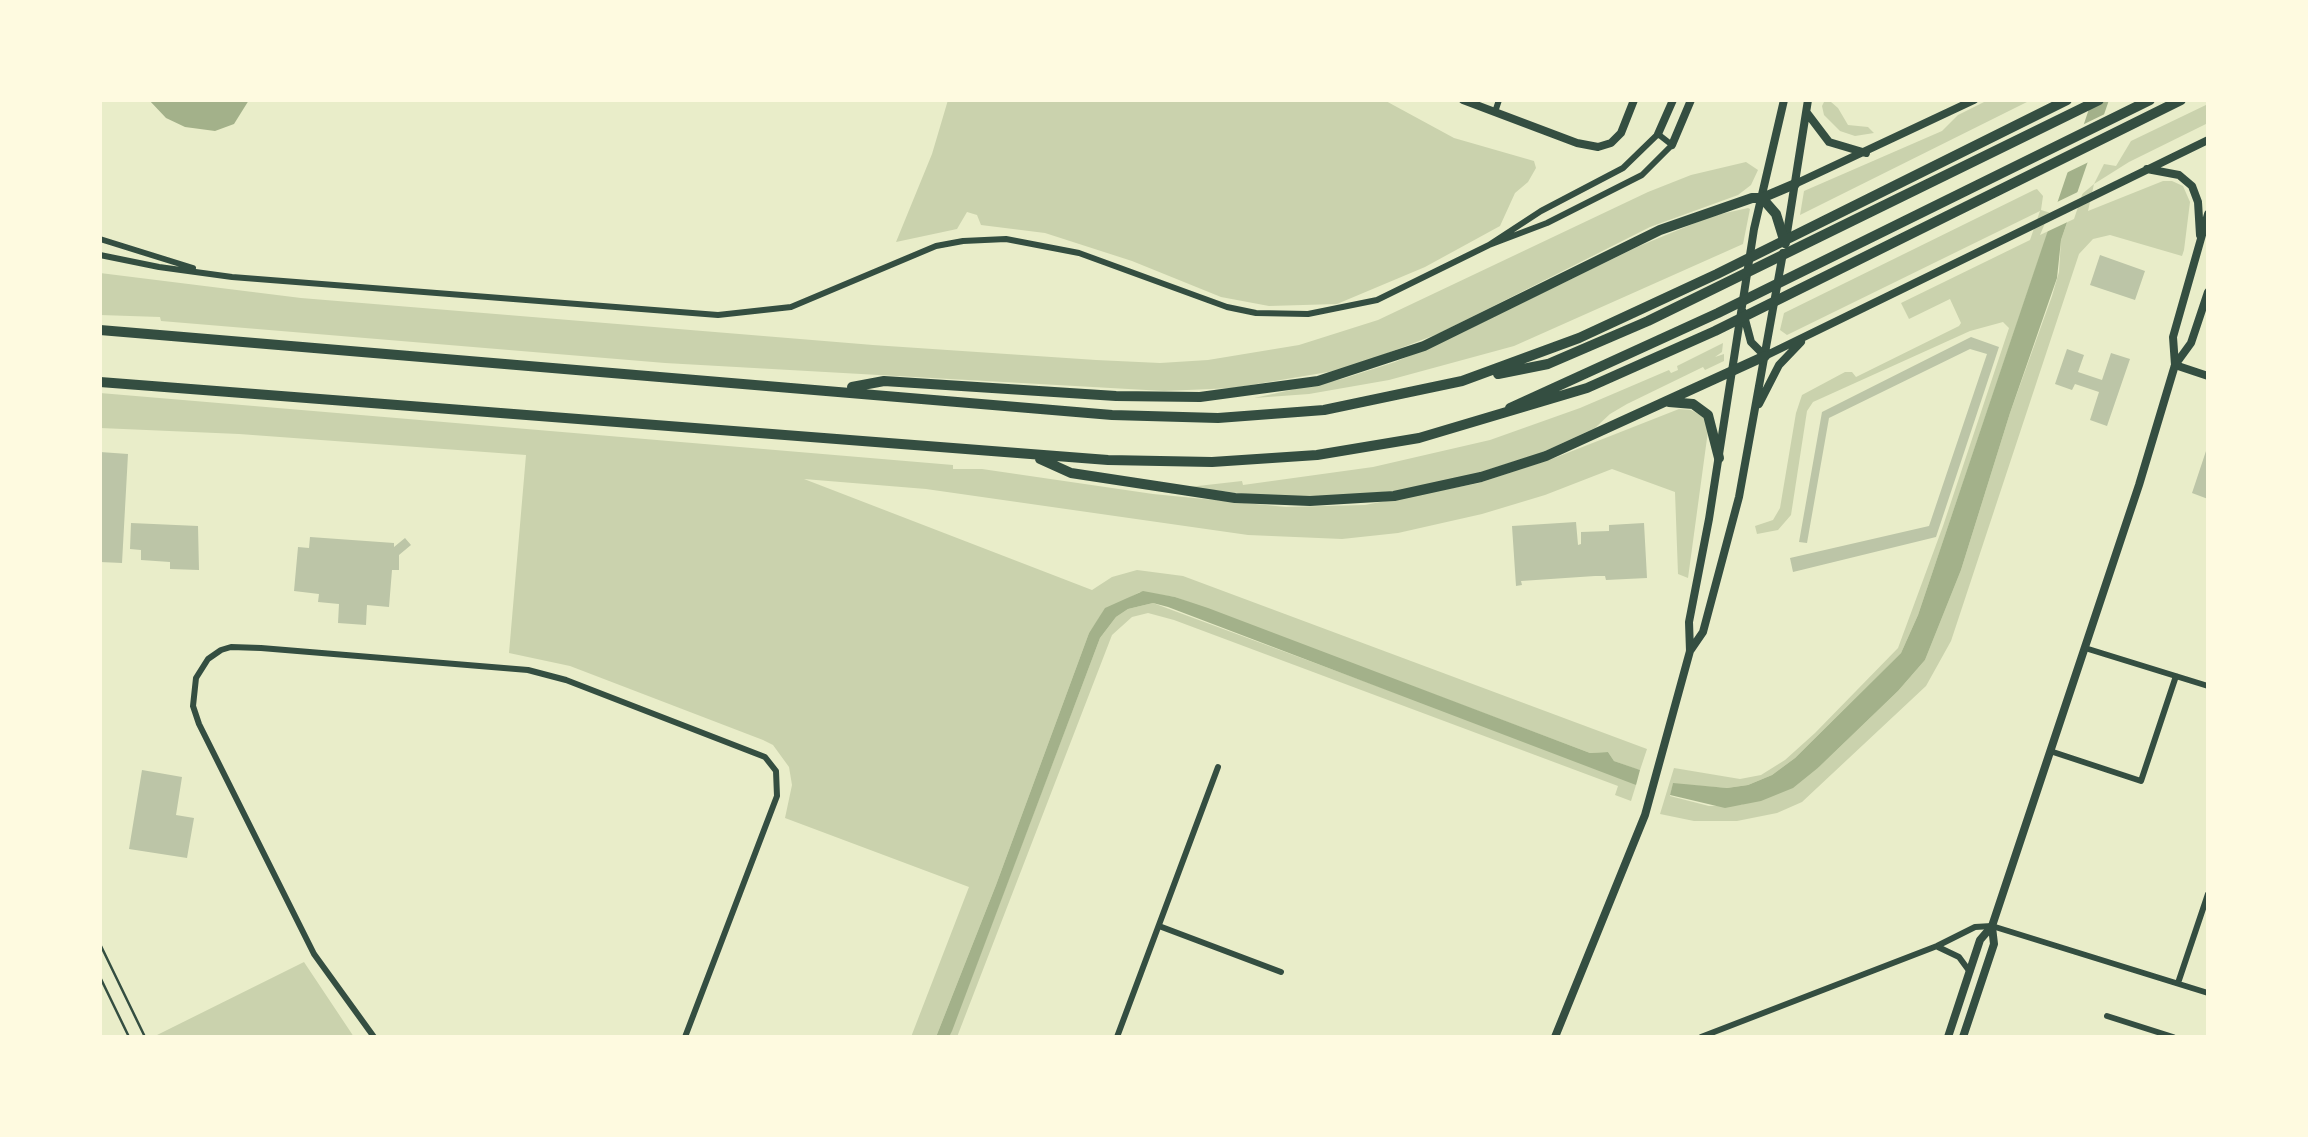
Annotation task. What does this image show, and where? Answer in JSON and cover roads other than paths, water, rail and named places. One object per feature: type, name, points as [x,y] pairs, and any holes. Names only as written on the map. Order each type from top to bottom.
[{"type":"highway","points":[[100,330],[1112,416],[1218,418],[1342,407],[1548,364],[1714,290],[2098,100]]},
{"type":"highway","points":[[1487,420],[1718,313],[2150,100]]},
{"type":"highway","points":[[100,382],[1030,454],[1179,462],[1283,458],[1386,444],[1487,420],[1587,388],[1714,331],[2181,100]]},
{"type":"highway","points":[[1462,381],[1579,338],[1717,274],[2065,101]]},
{"type":"highway","points":[[836,390],[884,381],[1116,396],[1200,397],[1308,383],[1424,346],[1660,230],[1795,184]]},
{"type":"highway","points":[[1762,198],[1776,214],[1785,244]]},
{"type":"highway","points":[[1030,454],[1072,473],[1215,496],[1274,501],[1352,500],[1427,490],[1546,456],[1765,356]]},
{"type":"highway","points":[[1668,402],[1692,404],[1708,414],[1719,458]]},
{"type":"main road","points":[[1464,100],[1577,143],[1598,147],[1611,143],[1624,126],[1634,100]]},
{"type":"main road","points":[[1658,134],[1673,100]]},
{"type":"main road","points":[[1672,144],[1691,100]]},
{"type":"main road","points":[[1555,1037],[1645,814],[1690,651],[1690,622],[1742,306],[1784,100]]},
{"type":"main road","points":[[1690,651],[1702,632],[1739,497],[1808,100]]},
{"type":"main road","points":[[1795,184],[1974,100]]},
{"type":"main road","points":[[1806,112],[1829,142],[1866,153]]},
{"type":"main road","points":[[1765,356],[2208,140]]},
{"type":"main road","points":[[2148,169],[2179,175],[2192,186],[2198,202],[2200,240]]},
{"type":"main road","points":[[2175,365],[2173,338],[2208,214]]},
{"type":"main road","points":[[1948,1037],[1980,940],[1992,926],[2175,365],[2191,343],[2208,292]]},
{"type":"main road","points":[[1742,306],[1751,342],[1765,356]]},
{"type":"main road","points":[[1755,414],[1782,360],[1808,336]]},
{"type":"main road","points":[[2175,365],[2208,376]]},
{"type":"main road","points":[[1963,1037],[1994,944],[1992,926]]},
{"type":"street","points":[[1495,112],[1499,100]]},
{"type":"street","points":[[100,254],[208,273],[620,309],[738,315],[803,303],[936,246],[1006,240],[1080,252],[1227,308],[1300,315],[1337,311],[1377,300],[1488,245],[1548,223],[1632,181],[1652,168],[1672,144],[1658,134],[1623,168],[1541,211],[1488,245]]},
{"type":"street","points":[[1623,168],[1632,181]]},
{"type":"street","points":[[100,239],[208,273]]},
{"type":"street","points":[[374,1037],[301,932],[199,724],[193,706],[196,678],[214,654],[240,646],[516,668],[566,680],[765,757],[776,770],[774,806],[685,1037]]},
{"type":"street","points":[[2085,648],[2208,686]]},
{"type":"street","points":[[2050,752],[2141,781],[2176,676]]},
{"type":"street","points":[[1117,1037],[1218,767]]},
{"type":"street","points":[[2178,983],[2208,894]]},
{"type":"street","points":[[1159,926],[1282,972]]},
{"type":"street","points":[[1701,1037],[1974,928],[1992,926],[2208,993]]},
{"type":"street","points":[[1937,946],[1959,957],[1970,972]]},
{"type":"street","points":[[2107,1016],[2173,1037]]},
{"type":"street","points":[[2133,1037],[2136,1026]]},
{"type":"lane","points":[[100,977],[129,1037]]}]
